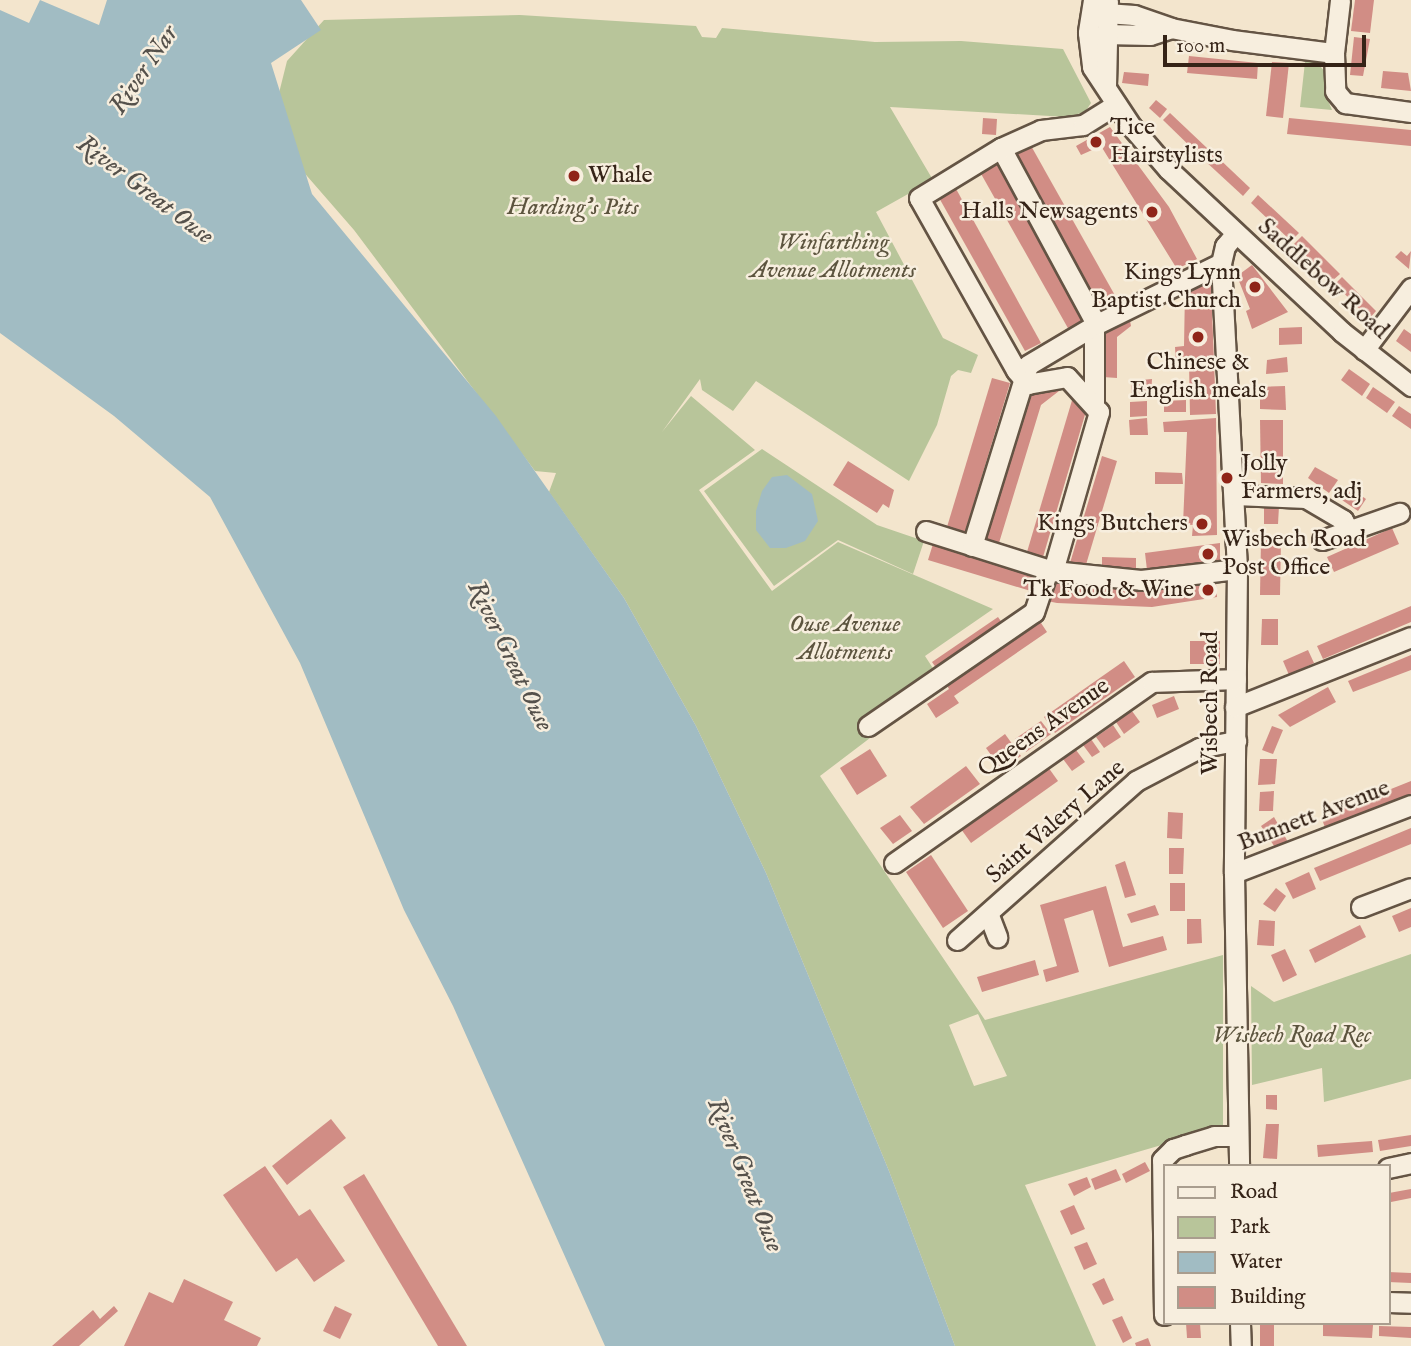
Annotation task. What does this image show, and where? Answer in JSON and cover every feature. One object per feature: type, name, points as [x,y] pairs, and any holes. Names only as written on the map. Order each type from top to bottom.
[{"type":"street","points":[[1340,0],[1334,53],[1335,91],[1345,103],[1411,112]]},
{"type":"street","points":[[1102,4],[1171,28],[1334,53]]},
{"type":"street","points":[[1102,4],[1111,96]]},
{"type":"street","points":[[972,546],[1021,376],[1028,365],[1095,325],[1221,263],[1225,246],[1236,233],[1168,169],[1111,96],[1089,56],[1102,4]]},
{"type":"street","points":[[1104,34],[1150,35],[1171,28]]},
{"type":"street","points":[[1094,403],[1067,377],[1032,384],[1021,376],[919,198],[1001,148],[1041,130],[1083,125],[1111,96]]},
{"type":"street","points":[[868,726],[1034,612],[1051,570],[1097,420],[1094,403],[1095,325],[1001,148]]},
{"type":"street","name":"Saddlebow Road","points":[[1236,233],[1364,350],[1411,386]]},
{"type":"street","name":"Wisbech Road","points":[[1221,263],[1237,569],[1234,873],[1239,1164]]},
{"type":"street","points":[[1364,350],[1411,288]]},
{"type":"street","points":[[1235,495],[1306,498],[1342,520],[1349,531]]},
{"type":"street","points":[[1322,540],[1399,513]]},
{"type":"street","points":[[926,531],[1051,570],[1141,580],[1237,569]]},
{"type":"street","points":[[1236,707],[1411,637]]},
{"type":"street","name":"Queens Avenue","points":[[894,863],[1152,682],[1236,678]]},
{"type":"street","name":"Saint Valery Lane","points":[[957,940],[1136,781],[1199,748],[1236,741]]},
{"type":"street","name":"Bunnett Avenue","points":[[1234,873],[1411,805]]},
{"type":"street","points":[[1361,906],[1411,887]]},
{"type":"street","name":"Saint Valery Lane","points":[[988,914],[997,937]]},
{"type":"street","points":[[1162,1164],[1162,1160],[1185,1145],[1213,1136],[1238,1136]]},
{"type":"street","points":[[1390,1168],[1411,1163]]},
{"type":"street","points":[[1390,1302],[1411,1303]]},
{"type":"street","points":[[1240,1325],[1241,1346]]},
{"type":"green space","points":[[520,15],[696,26],[702,37],[716,38],[722,28],[875,42],[961,41],[1063,49],[1091,103],[1085,112],[1067,117],[890,107],[933,180],[876,212],[943,338],[978,355],[971,373],[958,370],[951,376],[937,425],[909,481],[756,381],[733,411],[702,390],[700,379],[662,432],[691,396],[755,450],[699,490],[772,591],[838,542],[993,609],[925,656],[938,676],[862,726],[870,738],[820,776],[985,1020],[1223,955],[1223,1127],[1025,1185],[1096,1346],[955,1346],[889,1171],[766,873],[696,726],[624,598],[549,492],[556,473],[535,471],[354,230],[287,153],[276,105],[287,61],[324,20]],"holes":[[[978,1014],[1007,1076],[974,1086],[949,1025]]]},
{"type":"green space","points":[[1316,61],[1325,72],[1324,91],[1332,110],[1300,107],[1305,62]]},
{"type":"green space","points":[[762,449],[877,525],[924,541],[913,574],[838,540],[774,586],[704,491]]},
{"type":"green space","name":"Wisbech Road Rec","points":[[1411,954],[1411,1079],[1324,1102],[1322,1068],[1252,1085],[1251,986],[1274,1002]]},
{"type":"water","points":[[40,0],[99,25],[107,0],[301,0],[321,30],[271,63],[312,194],[496,416],[624,598],[696,726],[766,873],[889,1171],[955,1346],[605,1346],[453,1006],[404,910],[300,663],[210,497],[114,416],[0,333],[0,10],[29,23]]},
{"type":"water","points":[[787,475],[812,494],[818,521],[805,541],[786,548],[770,548],[756,530],[756,511],[762,491],[772,477]]},
{"type":"building","points":[[1355,0],[1374,0],[1370,33],[1351,31]]},
{"type":"building","points":[[1354,37],[1370,39],[1363,76],[1350,75]]},
{"type":"building","points":[[1189,56],[1258,63],[1257,79],[1187,73]]},
{"type":"building","points":[[1272,62],[1289,63],[1283,118],[1266,116]]},
{"type":"building","points":[[1383,71],[1408,73],[1411,91],[1381,88]]},
{"type":"building","points":[[1124,72],[1149,74],[1148,86],[1122,83]]},
{"type":"building","points":[[1156,100],[1167,109],[1160,118],[1149,108]]},
{"type":"building","points":[[1170,113],[1207,148],[1200,156],[1163,120]]},
{"type":"building","points":[[983,118],[997,119],[996,135],[982,134]]},
{"type":"building","points":[[1289,118],[1411,130],[1411,146],[1287,134]]},
{"type":"building","points":[[1110,127],[1169,207],[1197,259],[1177,269],[1101,146],[1081,155],[1076,146]]},
{"type":"building","points":[[1030,144],[1117,299],[1099,306],[1014,152]]},
{"type":"building","points":[[1212,152],[1250,188],[1243,196],[1204,160]]},
{"type":"building","points":[[1001,161],[1088,319],[1069,330],[980,172]]},
{"type":"building","points":[[955,187],[1041,343],[1025,351],[938,196]]},
{"type":"building","points":[[1258,195],[1299,233],[1291,241],[1251,203]]},
{"type":"building","points":[[1302,236],[1340,274],[1332,281],[1294,244]]},
{"type":"building","points":[[1401,251],[1407,256],[1411,251],[1409,269],[1395,257]]},
{"type":"building","name":"Kings Lynn Baptist Church","points":[[1252,265],[1288,312],[1252,329],[1246,311],[1250,309],[1237,276]]},
{"type":"building","points":[[1342,277],[1376,311],[1369,319],[1335,284]]},
{"type":"building","points":[[1211,284],[1216,414],[1190,415],[1189,362],[1176,364],[1175,347],[1184,346],[1185,290]]},
{"type":"building","points":[[1129,315],[1131,326],[1117,337],[1117,378],[1103,377],[1104,331]]},
{"type":"building","points":[[1302,327],[1302,344],[1279,345],[1279,328]]},
{"type":"building","points":[[1404,329],[1411,334],[1411,352],[1396,341]]},
{"type":"building","points":[[1287,357],[1288,372],[1266,374],[1267,360]]},
{"type":"building","points":[[1349,369],[1370,384],[1362,396],[1341,380]]},
{"type":"building","points":[[992,378],[1010,383],[965,532],[947,527]]},
{"type":"building","points":[[1152,379],[1151,396],[1131,397],[1131,381]]},
{"type":"building","points":[[1055,383],[1059,391],[1041,405],[999,543],[985,538],[1028,396]]},
{"type":"building","points":[[1285,386],[1286,410],[1260,409],[1260,387]]},
{"type":"building","points":[[1373,387],[1395,402],[1387,413],[1366,398]]},
{"type":"building","points":[[1073,397],[1087,408],[1043,557],[1027,552]]},
{"type":"building","points":[[1186,400],[1186,412],[1164,412],[1164,401]]},
{"type":"building","points":[[1147,401],[1147,416],[1130,417],[1130,402]]},
{"type":"building","points":[[1399,406],[1411,414],[1411,429],[1392,416]]},
{"type":"building","points":[[1147,418],[1148,435],[1130,435],[1129,420]]},
{"type":"building","points":[[1216,418],[1217,535],[1192,536],[1193,525],[1183,524],[1187,432],[1164,432],[1163,422]]},
{"type":"building","points":[[1260,420],[1283,420],[1283,484],[1261,483]]},
{"type":"building","points":[[1102,456],[1117,461],[1085,568],[1070,563]]},
{"type":"building","points":[[848,461],[894,490],[889,508],[883,504],[877,513],[833,485]]},
{"type":"building","points":[[1315,467],[1338,480],[1329,493],[1308,478]]},
{"type":"building","points":[[1155,472],[1182,473],[1183,484],[1155,484]]},
{"type":"building","points":[[1352,489],[1366,499],[1358,511],[1342,500]]},
{"type":"building","points":[[1264,505],[1279,506],[1278,524],[1264,524]]},
{"type":"building","points":[[1392,528],[1399,544],[1334,572],[1327,557]]},
{"type":"building","points":[[1261,540],[1281,540],[1280,595],[1260,595]]},
{"type":"building","points":[[1220,543],[1220,561],[1147,570],[1145,553]]},
{"type":"building","points":[[933,544],[1039,577],[1034,592],[928,560]]},
{"type":"building","points":[[1102,557],[1136,558],[1136,571],[1102,570]]},
{"type":"building","points":[[1052,581],[1152,591],[1216,583],[1217,597],[1152,607],[1057,603],[1047,601]]},
{"type":"building","points":[[1411,606],[1411,622],[1323,659],[1317,646]]},
{"type":"building","points":[[998,617],[1005,627],[939,672],[932,662]]},
{"type":"building","points":[[1262,619],[1278,619],[1278,645],[1261,645]]},
{"type":"building","points":[[1039,620],[1047,632],[954,696],[959,703],[936,718],[927,704],[949,689],[946,684]]},
{"type":"building","points":[[1190,641],[1220,641],[1220,664],[1190,664]]},
{"type":"building","points":[[1308,650],[1314,663],[1289,675],[1283,661]]},
{"type":"building","points":[[1411,655],[1411,670],[1353,692],[1348,681]]},
{"type":"building","points":[[1124,661],[1135,677],[1055,733],[1044,717]]},
{"type":"building","points":[[1328,687],[1336,702],[1290,727],[1278,715]]},
{"type":"building","points":[[1174,696],[1179,709],[1157,718],[1152,705]]},
{"type":"building","points":[[1132,711],[1140,722],[1124,734],[1116,722]]},
{"type":"building","points":[[1041,721],[1051,734],[1026,752],[1015,739]]},
{"type":"building","points":[[1113,725],[1121,737],[1104,748],[1096,737]]},
{"type":"building","points":[[1272,726],[1283,730],[1273,754],[1262,750]]},
{"type":"building","points":[[1005,734],[1021,756],[1001,769],[986,748]]},
{"type":"building","points":[[1091,739],[1100,752],[1092,757],[1083,745]]},
{"type":"building","points":[[870,749],[887,776],[857,795],[840,768]]},
{"type":"building","points":[[1076,750],[1085,762],[1072,771],[1063,759]]},
{"type":"building","points":[[1260,759],[1277,759],[1275,784],[1258,785]]},
{"type":"building","points":[[966,766],[980,784],[924,824],[910,807]]},
{"type":"building","points":[[1048,767],[1058,781],[971,843],[961,829]]},
{"type":"building","points":[[1411,781],[1411,796],[1326,830],[1321,817]]},
{"type":"building","points":[[1274,791],[1273,811],[1259,811],[1260,792]]},
{"type":"building","points":[[1168,812],[1183,813],[1182,839],[1167,838]]},
{"type":"building","points":[[900,815],[912,831],[893,844],[880,828]]},
{"type":"building","points":[[1274,817],[1288,842],[1276,849],[1261,826]]},
{"type":"building","points":[[1411,828],[1411,844],[1320,881],[1314,868]]},
{"type":"building","points":[[1169,848],[1184,848],[1183,874],[1169,874]]},
{"type":"building","points":[[931,855],[968,911],[943,928],[906,872]]},
{"type":"building","points":[[1125,861],[1136,895],[1125,898],[1115,865]]},
{"type":"building","points":[[1309,872],[1316,889],[1293,899],[1285,883]]},
{"type":"building","points":[[1170,883],[1185,883],[1185,911],[1170,911]]},
{"type":"building","points":[[1106,886],[1123,947],[1163,936],[1167,950],[1109,967],[1093,910],[1064,919],[1079,972],[1046,982],[1043,970],[1057,966],[1040,905]]},
{"type":"building","points":[[1276,888],[1286,896],[1275,912],[1263,904]]},
{"type":"building","points":[[1155,905],[1159,915],[1131,923],[1127,914]]},
{"type":"building","points":[[1411,908],[1411,927],[1399,932],[1392,916]]},
{"type":"building","points":[[1187,919],[1201,919],[1202,943],[1187,944]]},
{"type":"building","points":[[1259,920],[1275,921],[1274,946],[1257,945]]},
{"type":"building","points":[[1360,925],[1366,937],[1315,963],[1309,950]]},
{"type":"building","points":[[1285,949],[1297,975],[1283,982],[1271,955]]},
{"type":"building","points":[[1035,960],[1039,975],[982,992],[977,977]]},
{"type":"building","points":[[1266,1095],[1277,1095],[1277,1110],[1266,1109]]},
{"type":"building","points":[[331,1119],[346,1138],[287,1185],[272,1166]]},
{"type":"building","points":[[1266,1124],[1279,1124],[1277,1159],[1263,1158]]},
{"type":"building","points":[[1411,1135],[1411,1146],[1380,1151],[1378,1140]]},
{"type":"building","points":[[1372,1141],[1373,1152],[1318,1157],[1317,1145]]},
{"type":"building","points":[[1145,1162],[1150,1171],[1126,1183],[1122,1174]]},
{"type":"building","points":[[265,1166],[299,1216],[310,1209],[345,1261],[314,1282],[297,1258],[276,1272],[223,1195]]},
{"type":"building","points":[[1116,1169],[1121,1180],[1095,1190],[1091,1179]]},
{"type":"building","points":[[364,1174],[467,1346],[438,1346],[343,1187]]},
{"type":"building","points":[[1087,1177],[1091,1187],[1074,1196],[1068,1184]]},
{"type":"building","points":[[1411,1189],[1411,1198],[1391,1202],[1390,1193]]},
{"type":"building","points":[[1074,1205],[1085,1229],[1071,1235],[1060,1211]]},
{"type":"building","points":[[1087,1242],[1097,1264],[1084,1270],[1074,1247]]},
{"type":"building","points":[[1390,1272],[1411,1273],[1411,1283],[1390,1282]]},
{"type":"building","points":[[1104,1278],[1114,1300],[1103,1305],[1092,1284]]},
{"type":"building","points":[[184,1279],[233,1302],[224,1320],[261,1338],[257,1346],[124,1346],[149,1292],[173,1303]]},
{"type":"building","points":[[114,1306],[118,1311],[79,1346],[52,1346],[93,1310],[100,1319]]},
{"type":"building","points":[[335,1306],[352,1314],[340,1339],[323,1331]]},
{"type":"building","points":[[1122,1316],[1132,1338],[1123,1343],[1112,1320]]},
{"type":"building","points":[[1186,1325],[1200,1325],[1201,1338],[1187,1338]]},
{"type":"building","points":[[1260,1325],[1274,1325],[1274,1346],[1260,1346]]},
{"type":"building","points":[[1323,1325],[1373,1325],[1372,1338],[1323,1336]]},
{"type":"building","points":[[1379,1326],[1411,1327],[1411,1338],[1379,1336]]},
{"type":"building","points":[[1148,1338],[1151,1346],[1136,1346],[1135,1343]]},
{"type":"place","name":"Tice Hairstylists","points":[[1096,142]]},
{"type":"place","name":"Whale","points":[[574,176]]},
{"type":"place","name":"Halls Newsagents","points":[[1152,212]]},
{"type":"place","name":"Kings Lynn Baptist Church","points":[[1255,287]]},
{"type":"place","name":"Chinese & English meals","points":[[1198,337]]},
{"type":"place","name":"Jolly Farmers, adj","points":[[1227,478]]},
{"type":"place","name":"Kings Butchers","points":[[1202,524]]},
{"type":"place","name":"Wisbech Road Post Office","points":[[1208,554]]},
{"type":"place","name":"Tk Food & Wine","points":[[1208,590]]},
{"type":"water label","name":"River Nar","points":[[144,70]]},
{"type":"water label","name":"River Great Ouse","points":[[145,190]]},
{"type":"water label","name":"River Great Ouse","points":[[510,656]]},
{"type":"water label","name":"River Great Ouse","points":[[745,1175]]},
{"type":"park label","name":"Harding's Pits","points":[[573,208]]},
{"type":"park label","name":"Winfarthing Avenue Allotments","points":[[833,257]]},
{"type":"park label","name":"Ouse Avenue Allotments","points":[[845,639]]}]
